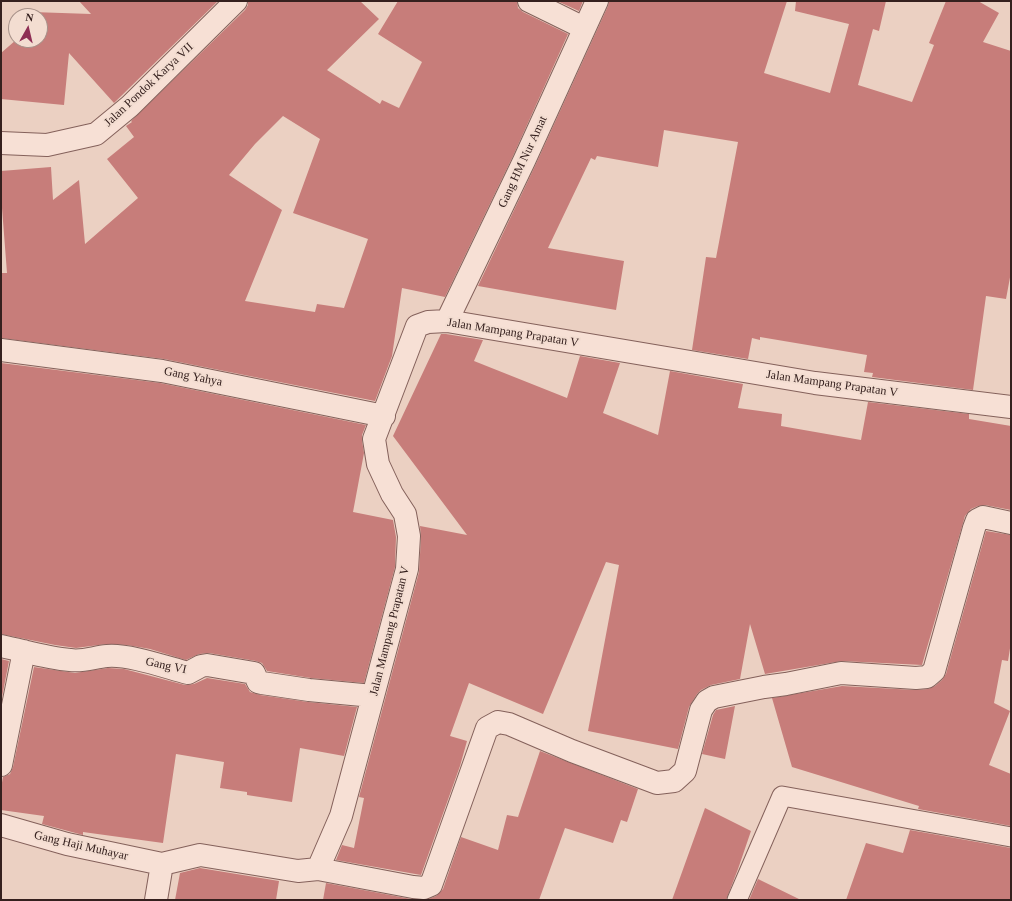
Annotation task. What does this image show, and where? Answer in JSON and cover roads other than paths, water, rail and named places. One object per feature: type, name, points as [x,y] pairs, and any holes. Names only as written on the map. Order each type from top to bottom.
[{"type":"street","name":"Jalan Pondok Karya VII","points":[[1,143],[47,145],[96,134],[130,106],[236,1]]},
{"type":"street","points":[[529,1],[584,28]]},
{"type":"street","name":"Gang HM Nur Amat","points":[[447,321],[524,161],[597,1]]},
{"type":"street","name":"Jalan Mampang Prapatan V","points":[[318,869],[342,816],[407,569],[409,536],[405,514],[392,494],[378,464],[374,439],[417,326],[428,322],[447,321],[815,383],[1011,407]]},
{"type":"street","name":"Gang Yahya","points":[[1,350],[162,371],[384,416]]},
{"type":"street","points":[[156,900],[162,864],[200,855],[298,871],[318,869],[413,887],[424,888],[431,885],[487,728],[498,722],[510,724],[572,751],[657,783],[674,781],[685,771],[701,710],[707,701],[714,697],[841,673],[916,678],[927,677],[934,671],[977,520],[983,517],[1011,522]]},
{"type":"street","name":"Gang VI","points":[[1,646],[44,657],[83,661],[107,656],[123,657],[188,672],[206,665],[254,673],[258,682],[262,683],[309,690],[373,696]]},
{"type":"street","points":[[1,765],[24,651]]},
{"type":"street","name":"Gang Haji Muhayar","points":[[1,825],[67,844],[162,864]]},
{"type":"lane","points":[[738,900],[782,796],[1011,838]]}]
